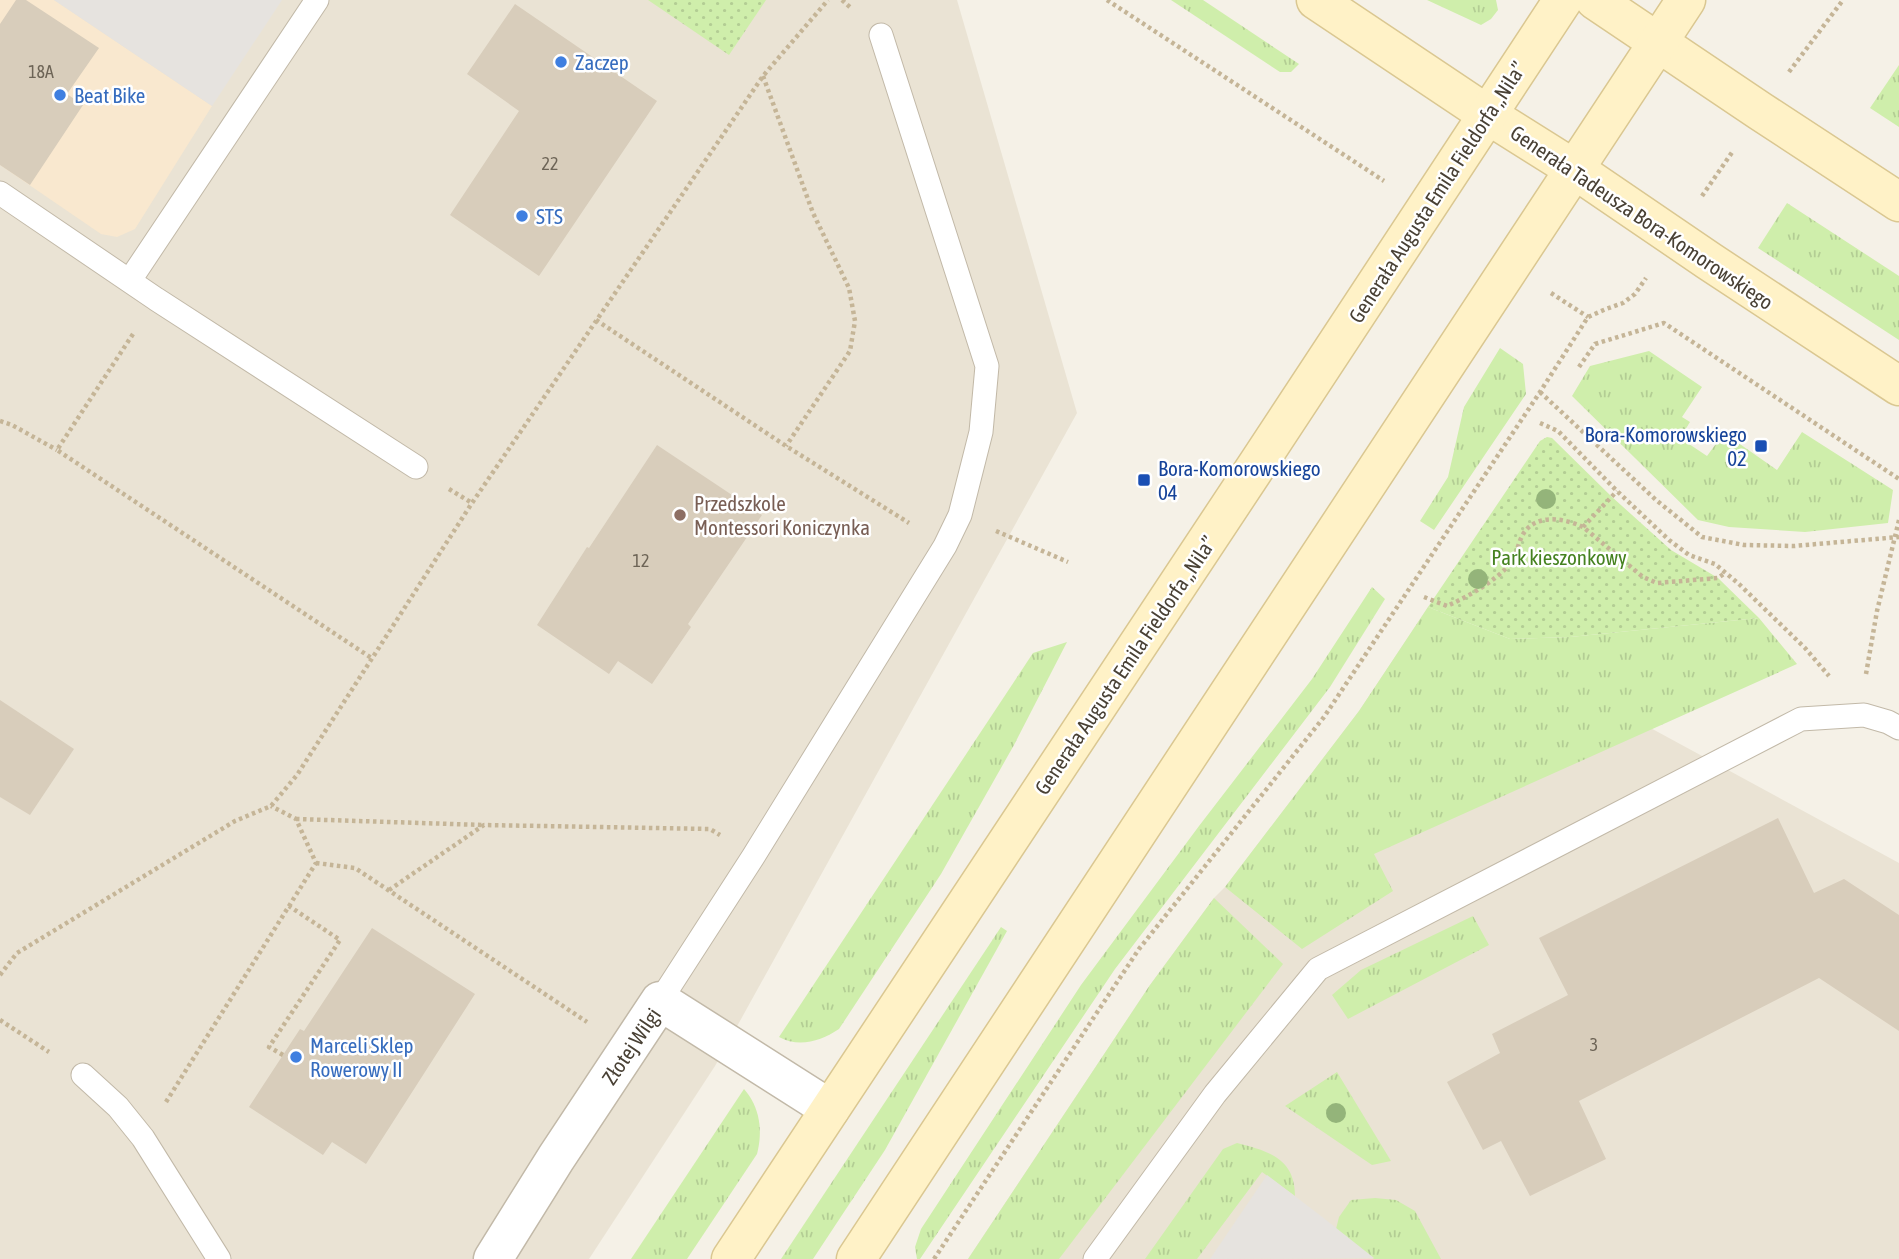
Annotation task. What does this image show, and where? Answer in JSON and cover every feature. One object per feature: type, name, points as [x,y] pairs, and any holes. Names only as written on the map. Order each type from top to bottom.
[{"type":"street","name":"Generała Tadeusza Bora-Komorowskiego","points":[[1316,0],[1899,386]]},
{"type":"street","name":"Generała Augusta Emila Fieldorfa „Nila”","points":[[731,1259],[1563,0]]},
{"type":"street","points":[[1595,0],[1899,202]]},
{"type":"street","points":[[856,1259],[1686,0]]},
{"type":"street","name":"Złotej Wilgi","points":[[493,1259],[660,1001],[830,1109]]},
{"type":"lane","points":[[130,280],[317,0]]},
{"type":"lane","points":[[660,1001],[753,857],[945,546],[960,515],[981,432],[987,366],[881,35]]},
{"type":"lane","points":[[0,193],[156,299],[416,467]]},
{"type":"lane","points":[[1095,1259],[1215,1094],[1318,969],[1801,719],[1864,715],[1899,728]]},
{"type":"lane","points":[[83,1075],[118,1107],[143,1138],[219,1259]]},
{"type":"path","points":[[0,975],[17,953],[235,821],[271,806],[298,775],[472,503],[596,320],[763,76],[828,0]]},
{"type":"path","points":[[1107,0],[1426,208]]},
{"type":"path","points":[[934,1259],[1139,949],[1324,717],[1588,317],[1623,303],[1635,294],[1760,111],[1843,0]]},
{"type":"path","points":[[763,76],[813,213],[849,288],[855,321],[850,351],[786,446]]},
{"type":"path","points":[[1511,266],[1588,317]]},
{"type":"path","points":[[57,450],[156,299]]},
{"type":"path","points":[[596,320],[786,446],[945,546]]},
{"type":"path","points":[[1579,367],[1595,344],[1664,323],[1899,479]]},
{"type":"path","points":[[1540,392],[1656,500],[1702,537],[1744,545],[1794,546],[1897,537]]},
{"type":"path","points":[[0,421],[57,450],[373,660]]},
{"type":"path","points":[[1540,423],[1558,431],[1669,540],[1689,555],[1715,564],[1726,573],[1805,648],[1830,677]]},
{"type":"path","points":[[1583,527],[1617,491]]},
{"type":"path","points":[[960,515],[1068,562]]},
{"type":"path","points":[[1424,597],[1447,606],[1479,590],[1511,563],[1526,530],[1543,520],[1559,519],[1583,527],[1643,577],[1657,583],[1718,578],[1726,573]]},
{"type":"path","points":[[1865,677],[1877,611],[1899,520]]},
{"type":"path","points":[[271,806],[296,819],[710,829],[753,857]]},
{"type":"path","points":[[296,819],[316,863]]},
{"type":"path","points":[[390,890],[484,825]]},
{"type":"path","points":[[316,863],[355,868],[628,1049]]},
{"type":"path","points":[[143,1138],[316,863]]},
{"type":"path","points":[[283,1055],[270,1047],[340,940],[289,906]]},
{"type":"path","points":[[0,1020],[83,1075]]},
{"type":"shaded area","points":[[0,0],[957,0],[1077,413],[715,1066],[589,1259],[0,1259]]},
{"type":"shaded area","points":[[0,0],[54,0],[212,106],[135,229],[117,237],[101,234],[0,165]]},
{"type":"shaded area","points":[[54,0],[282,0],[212,106]]},
{"type":"shaded area","points":[[1428,607],[1899,863],[1899,1259],[968,1259],[1150,985],[1359,711]]},
{"type":"shaded area","points":[[1267,1175],[1321,1216],[1374,1258],[1210,1259]]},
{"type":"green space","points":[[648,0],[766,0],[729,55]]},
{"type":"green space","points":[[1171,0],[1203,0],[1299,64],[1291,72],[1280,72]]},
{"type":"green space","points":[[1427,0],[1496,0],[1498,10],[1491,19],[1481,25]]},
{"type":"green space","points":[[1899,65],[1899,127],[1870,108]]},
{"type":"green space","points":[[1787,203],[1899,276],[1899,340],[1758,248]]},
{"type":"green space","points":[[1500,348],[1523,364],[1526,394],[1434,530],[1420,521],[1448,477],[1464,407]]},
{"type":"green space","points":[[1649,351],[1702,387],[1682,417],[1690,422],[1680,438],[1707,456],[1724,433],[1777,470],[1802,432],[1893,490],[1888,523],[1805,532],[1729,527],[1698,520],[1572,396],[1590,366]]},
{"type":"green space","name":"Park kieszonkowy","points":[[1547,437],[1552,438],[1671,550],[1718,578],[1759,618],[1570,637],[1510,639],[1428,607],[1540,441]]},
{"type":"green space","points":[[1372,587],[1385,599],[1330,687],[1115,969],[920,1259],[917,1259],[915,1247],[921,1229],[1081,985],[1312,679]]},
{"type":"green space","points":[[1428,607],[1510,639],[1570,637],[1759,618],[1797,664],[1374,854],[1393,891],[1302,949],[1225,887],[1359,711]]},
{"type":"green space","points":[[1067,642],[1014,745],[941,874],[839,1029],[810,1042],[794,1042],[779,1037],[1033,653]]},
{"type":"green space","points":[[1214,898],[1283,964],[1059,1259],[968,1259],[1150,985]]},
{"type":"green space","points":[[1473,916],[1489,945],[1348,1019],[1332,995],[1361,970]]},
{"type":"green space","points":[[1001,927],[1007,931],[885,1150],[813,1259],[781,1259]]},
{"type":"green space","points":[[1337,1072],[1391,1161],[1372,1165],[1285,1106]]},
{"type":"green space","points":[[744,1089],[754,1104],[759,1120],[757,1154],[687,1259],[631,1259]]},
{"type":"green space","points":[[1237,1143],[1278,1158],[1290,1173],[1295,1196],[1262,1172],[1197,1259],[1145,1259],[1223,1149]]},
{"type":"green space","points":[[1351,1200],[1396,1200],[1415,1211],[1441,1259],[1374,1259],[1336,1229],[1339,1217]]},
{"type":"building","points":[[16,0],[26,0],[99,48],[67,94],[83,105],[30,185],[0,165],[0,24]]},
{"type":"building","points":[[515,4],[657,101],[539,276],[450,215],[519,111],[467,74]]},
{"type":"building","points":[[657,445],[762,515],[688,624],[691,627],[652,684],[618,661],[609,674],[537,625]]},
{"type":"building","points":[[0,700],[74,749],[30,815],[0,797]]},
{"type":"building","points":[[1778,818],[1814,893],[1844,879],[1899,915],[1899,1031],[1819,978],[1579,1101],[1606,1159],[1530,1196],[1501,1141],[1483,1150],[1447,1082],[1500,1053],[1492,1034],[1568,995],[1539,938]]},
{"type":"building","points":[[372,928],[475,994],[366,1164],[332,1142],[323,1155],[249,1107],[300,1029],[304,1031]]},
{"type":"place","name":"Zaczep","points":[[561,62]]},
{"type":"place","name":"Beat Bike","points":[[60,95]]},
{"type":"place","name":"STS","points":[[522,216]]},
{"type":"place","name":"Bora-Komorowskiego 02","points":[[1761,446]]},
{"type":"place","name":"Bora-Komorowskiego 04","points":[[1144,480]]},
{"type":"place","name":"Przedszkole Montessori Koniczynka","points":[[680,515]]},
{"type":"place","name":"Marceli Sklep Rowerowy II","points":[[296,1057]]}]
